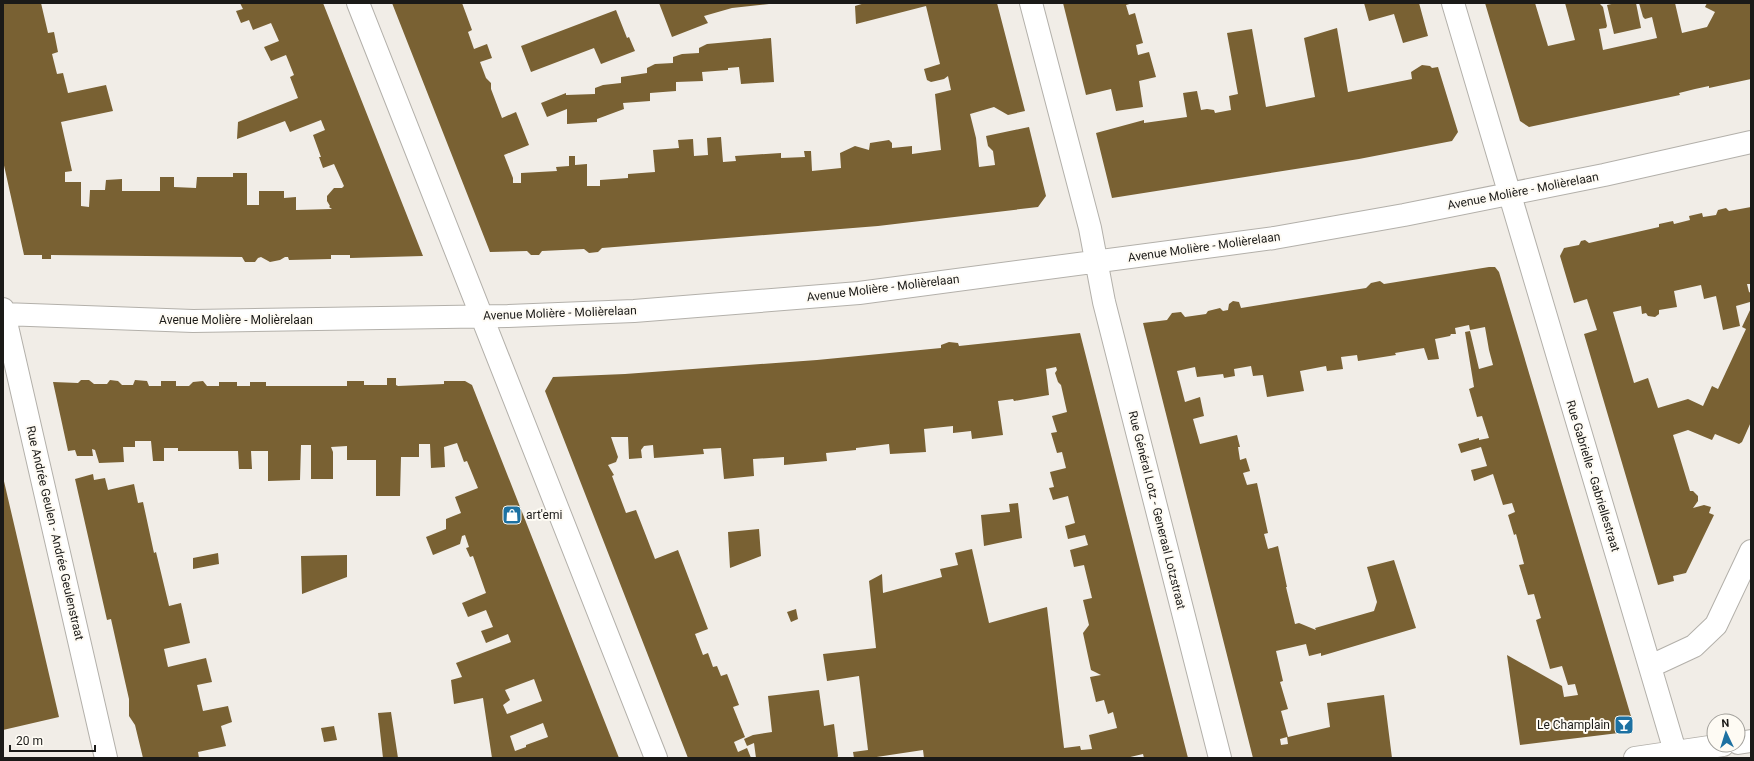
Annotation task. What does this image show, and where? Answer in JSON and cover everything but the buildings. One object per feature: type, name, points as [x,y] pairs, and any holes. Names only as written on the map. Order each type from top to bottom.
[{"type":"street","points":[[358,3],[656,758]]},
{"type":"street","name":"Rue Général Lotz - Generaal Lotzstraat","points":[[1031,3],[1090,228],[1106,310],[1220,758]]},
{"type":"street","name":"Rue Gabrielle - Gabriellestraat","points":[[1453,3],[1508,194],[1651,666],[1676,756]]},
{"type":"street","name":"Avenue Molière - Molièrelaan","points":[[3,313],[193,321],[482,317],[634,311],[859,293],[1274,238],[1404,215],[1604,175],[1751,142]]},
{"type":"street","name":"Rue Andrée Geulen - Andrée Geulenstraat","points":[[3,313],[106,758]]},
{"type":"street","points":[[1651,666],[1694,646],[1716,625],[1751,551]]},
{"type":"street","points":[[1635,758],[1676,756],[1706,749]]},
{"type":"place","name":"art'emi","points":[[512,515]]},
{"type":"place","name":"Le Champlain","points":[[1624,725]]}]
